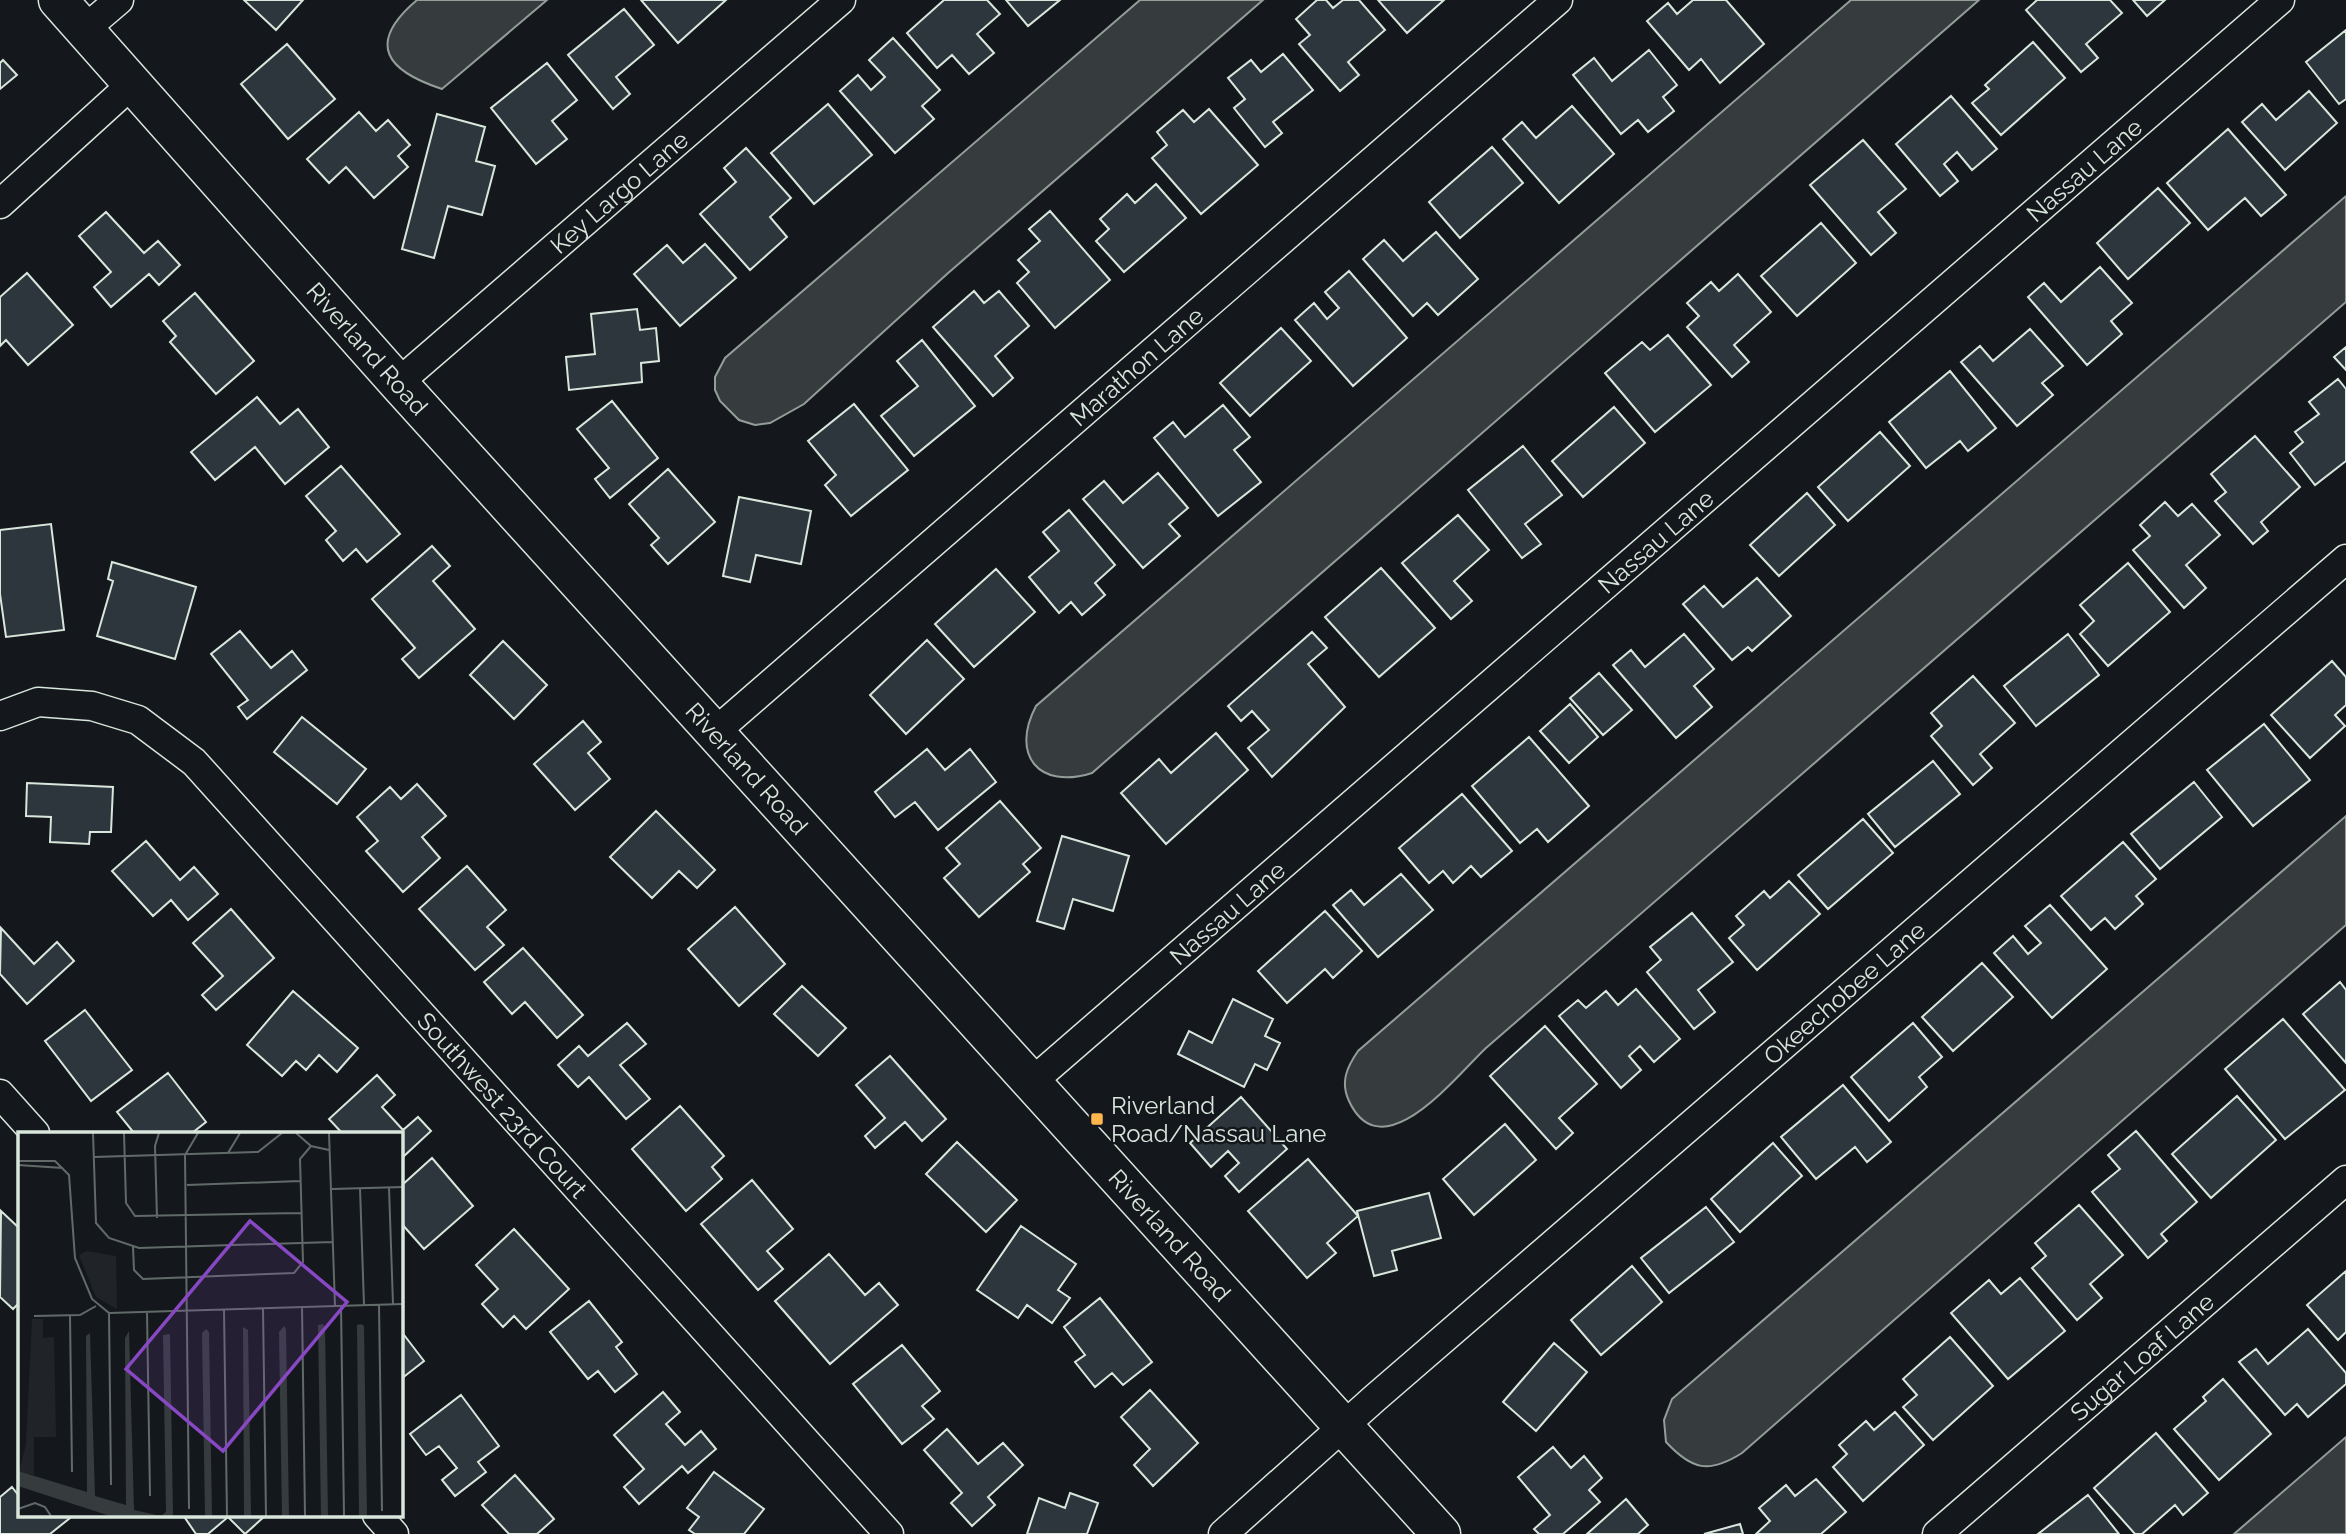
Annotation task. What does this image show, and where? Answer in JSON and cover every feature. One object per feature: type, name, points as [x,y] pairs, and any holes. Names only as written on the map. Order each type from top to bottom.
[{"type":"street","name":"Riverland Road","points":[[58,0],[398,383],[1441,1534]]},
{"type":"street","points":[[85,29],[120,0]]},
{"type":"street","name":"Key Largo Lane","points":[[398,383],[841,0]]},
{"type":"street","name":"Marathon Lane","points":[[715,732],[1558,0]]},
{"type":"street","name":"Nassau Lane","points":[[1033,1081],[2280,0]]},
{"type":"street","points":[[0,204],[132,84]]},
{"type":"street","name":"Okeechobee Lane","points":[[1223,1534],[1343,1425],[2346,559]]},
{"type":"street","name":"Southwest 23rd Court","points":[[0,716],[38,702],[92,706],[138,720],[194,762],[889,1534]]},
{"type":"street","points":[[0,1094],[34,1132]]},
{"type":"street","name":"Sugar Loaf Lane","points":[[1937,1534],[2346,1180]]},
{"type":"street","points":[[378,1516],[394,1534]]},
{"type":"shaded area","points":[[417,0],[547,0],[442,89],[408,74],[396,65],[389,54],[391,30]]},
{"type":"shaded area","points":[[1140,0],[1263,0],[947,274],[804,404],[770,423],[755,425],[739,420],[720,401],[715,390],[715,377],[725,358]]},
{"type":"shaded area","points":[[1851,0],[1979,0],[1092,773],[1057,777],[1034,764],[1028,753],[1026,740],[1036,706]]},
{"type":"shaded area","points":[[2346,196],[2346,302],[1486,1048],[1419,1112],[1399,1123],[1380,1127],[1363,1120],[1349,1101],[1345,1087],[1348,1069],[1358,1051]]},
{"type":"shaded area","points":[[2346,816],[2346,925],[1742,1453],[1720,1464],[1701,1466],[1684,1458],[1666,1442],[1664,1420],[1672,1399]]},
{"type":"shaded area","points":[[2346,1437],[2346,1534],[2234,1534]]},
{"type":"building","points":[[244,0],[303,0],[276,30]]},
{"type":"building","points":[[641,0],[726,0],[678,43]]},
{"type":"building","points":[[944,0],[987,0],[1000,14],[977,34],[994,53],[969,74],[952,55],[937,68],[907,33]]},
{"type":"building","points":[[1006,0],[1060,0],[1028,26]]},
{"type":"building","points":[[1317,0],[1326,0],[1333,8],[1343,0],[1359,0],[1385,30],[1348,62],[1359,75],[1340,91],[1299,44],[1310,35],[1296,19]]},
{"type":"building","points":[[1378,0],[1444,0],[1407,33]]},
{"type":"building","points":[[1693,0],[1726,0],[1764,44],[1720,83],[1701,59],[1689,70],[1647,21],[1668,3],[1677,14]]},
{"type":"building","points":[[2037,0],[2110,0],[2122,13],[2086,44],[2098,58],[2081,72],[2026,10]]},
{"type":"building","points":[[2133,0],[2165,0],[2147,16]]},
{"type":"building","points":[[624,9],[654,45],[616,77],[630,94],[613,109],[568,55]]},
{"type":"building","points":[[2346,30],[2346,99],[2339,104],[2306,62]]},
{"type":"building","points":[[893,38],[940,90],[922,106],[934,119],[895,153],[840,91],[858,75],[871,90],[885,77],[869,60]]},
{"type":"building","points":[[2033,42],[2065,78],[2001,135],[1972,103],[1989,89],[1985,85]]},
{"type":"building","points":[[287,44],[335,99],[288,139],[241,84]]},
{"type":"building","points":[[1649,50],[1677,85],[1663,97],[1674,111],[1648,132],[1638,120],[1621,134],[1573,75],[1594,58],[1612,81]]},
{"type":"building","points":[[1283,54],[1313,90],[1273,122],[1282,133],[1265,147],[1234,108],[1245,99],[1228,78],[1251,60],[1261,72]]},
{"type":"building","points":[[3,60],[17,75],[0,89],[0,63]]},
{"type":"building","points":[[547,63],[577,100],[552,121],[567,139],[536,164],[491,108]]},
{"type":"building","points":[[2309,91],[2337,123],[2285,170],[2242,122],[2262,104],[2276,120]]},
{"type":"building","points":[[1951,96],[1997,149],[1972,170],[1957,152],[1944,164],[1958,181],[1940,196],[1896,144]]},
{"type":"building","points":[[828,104],[872,155],[814,204],[771,153]]},
{"type":"building","points":[[1572,106],[1614,154],[1559,203],[1503,139],[1522,122],[1536,138]]},
{"type":"building","points":[[1209,109],[1258,165],[1201,214],[1152,158],[1167,145],[1157,132],[1183,110],[1194,122]]},
{"type":"building","points":[[359,112],[376,131],[388,120],[410,145],[398,156],[408,167],[374,198],[346,167],[329,183],[307,159]]},
{"type":"building","points":[[437,114],[485,127],[476,161],[495,166],[482,215],[448,206],[434,258],[402,249]]},
{"type":"building","points":[[2228,129],[2286,195],[2261,216],[2245,198],[2208,230],[2167,183]]},
{"type":"building","points":[[1863,140],[1906,189],[1878,212],[1896,233],[1871,255],[1810,185]]},
{"type":"building","points":[[1492,147],[1523,183],[1460,238],[1429,202]]},
{"type":"building","points":[[746,148],[791,198],[770,217],[787,237],[750,270],[700,214],[736,182],[724,168]]},
{"type":"building","points":[[1156,184],[1186,218],[1124,272],[1096,241],[1109,229],[1100,219],[1127,194],[1135,203]]},
{"type":"building","points":[[2158,188],[2190,223],[2128,279],[2097,243]]},
{"type":"building","points":[[1050,211],[1110,280],[1055,328],[1017,283],[1029,272],[1018,260],[1040,241],[1029,229]]},
{"type":"building","points":[[106,212],[144,253],[158,241],[180,265],[159,285],[149,274],[111,307],[94,287],[111,272],[79,236]]},
{"type":"building","points":[[1821,223],[1856,263],[1797,316],[1761,276]]},
{"type":"building","points":[[1436,232],[1478,279],[1438,315],[1427,303],[1413,316],[1363,259],[1384,240],[1403,261]]},
{"type":"building","points":[[705,244],[736,278],[680,326],[634,274],[667,245],[683,263]]},
{"type":"building","points":[[2100,267],[2132,303],[2111,321],[2122,334],[2087,365],[2028,297],[2044,283],[2061,302]]},
{"type":"building","points":[[1349,271],[1407,338],[1353,386],[1295,320],[1314,303],[1327,319],[1339,308],[1325,292]]},
{"type":"building","points":[[27,273],[73,325],[28,365],[6,340],[0,346],[0,297]]},
{"type":"building","points":[[1738,274],[1771,312],[1734,345],[1749,362],[1732,377],[1687,327],[1699,316],[1687,303],[1711,282],[1719,291]]},
{"type":"building","points":[[974,291],[984,303],[999,291],[1029,326],[995,356],[1013,378],[993,396],[933,327]]},
{"type":"building","points":[[195,293],[254,361],[216,394],[170,342],[176,336],[163,321]]},
{"type":"building","points":[[637,309],[640,330],[656,328],[659,361],[641,363],[642,382],[569,390],[566,357],[595,354],[591,314]]},
{"type":"building","points":[[1281,328],[1311,361],[1250,416],[1220,383]]},
{"type":"building","points":[[2030,329],[2063,366],[2042,383],[2053,395],[2017,426],[1961,362],[1980,346],[1993,361]]},
{"type":"building","points":[[1668,335],[1711,385],[1655,432],[1605,373],[1642,342],[1650,350]]},
{"type":"building","points":[[922,340],[975,406],[914,456],[881,416],[918,386],[897,361]]},
{"type":"building","points":[[2346,347],[2346,370],[2334,357]]},
{"type":"building","points":[[1950,371],[1996,428],[1968,451],[1960,441],[1926,468],[1889,422]]},
{"type":"building","points":[[2338,379],[2346,389],[2346,461],[2315,485],[2290,453],[2303,442],[2295,432],[2319,414],[2309,402]]},
{"type":"building","points":[[257,397],[280,424],[298,409],[329,447],[285,484],[255,447],[215,480],[191,452]]},
{"type":"building","points":[[612,401],[658,458],[610,498],[595,479],[609,468],[577,429]]},
{"type":"building","points":[[854,404],[908,470],[851,516],[825,485],[836,475],[808,441]]},
{"type":"building","points":[[1223,405],[1250,437],[1234,450],[1261,482],[1218,516],[1154,438],[1173,422],[1185,437]]},
{"type":"building","points":[[1614,407],[1645,443],[1583,497],[1552,461]]},
{"type":"building","points":[[1880,432],[1910,466],[1848,521],[1818,487]]},
{"type":"building","points":[[2255,436],[2300,487],[2261,522],[2268,531],[2253,544],[2215,501],[2226,492],[2211,474]]},
{"type":"building","points":[[1523,446],[1562,495],[1525,524],[1541,544],[1522,558],[1468,490]]},
{"type":"building","points":[[341,466],[400,534],[367,562],[356,549],[343,561],[326,540],[336,531],[306,496]]},
{"type":"building","points":[[668,469],[715,522],[668,564],[651,545],[659,538],[629,504]]},
{"type":"building","points":[[1158,473],[1188,508],[1169,524],[1180,536],[1143,568],[1083,499],[1104,481],[1123,503]]},
{"type":"building","points":[[1807,493],[1835,525],[1779,576],[1750,545]]},
{"type":"building","points":[[739,497],[811,511],[801,564],[756,555],[750,582],[723,576]]},
{"type":"building","points":[[2165,502],[2178,516],[2192,504],[2220,535],[2186,565],[2206,588],[2184,608],[2133,550],[2150,536],[2140,525]]},
{"type":"building","points":[[1069,510],[1115,565],[1095,583],[1105,595],[1082,615],[1071,602],[1059,613],[1029,577],[1059,551],[1043,532]]},
{"type":"building","points":[[1458,515],[1489,550],[1454,581],[1472,601],[1451,619],[1402,563]]},
{"type":"building","points":[[51,524],[64,630],[6,637],[0,594],[0,530]]},
{"type":"building","points":[[432,546],[450,566],[433,581],[475,629],[419,678],[402,659],[415,648],[372,599]]},
{"type":"building","points":[[112,562],[196,587],[175,659],[97,636],[113,581],[108,579]]},
{"type":"building","points":[[2128,563],[2170,612],[2108,666],[2080,634],[2094,621],[2080,605]]},
{"type":"building","points":[[1381,568],[1435,628],[1379,677],[1325,617]]},
{"type":"building","points":[[996,569],[1035,612],[974,667],[935,624]]},
{"type":"building","points":[[1757,578],[1791,616],[1752,651],[1748,647],[1732,660],[1683,604],[1704,586],[1723,607]]},
{"type":"building","points":[[240,631],[271,668],[292,651],[307,670],[247,719],[238,707],[248,700],[211,654]]},
{"type":"building","points":[[1312,632],[1327,648],[1308,664],[1345,707],[1272,777],[1248,748],[1269,730],[1252,711],[1241,721],[1228,706]]},
{"type":"building","points":[[1684,634],[1714,669],[1694,686],[1712,707],[1676,738],[1613,665],[1631,650],[1645,667]]},
{"type":"building","points":[[2068,634],[2099,675],[2036,726],[2004,686]]},
{"type":"building","points":[[927,640],[964,679],[906,734],[870,695]]},
{"type":"building","points":[[503,641],[547,685],[514,719],[470,675]]},
{"type":"building","points":[[2332,661],[2346,677],[2346,705],[2335,715],[2345,726],[2310,758],[2271,715]]},
{"type":"building","points":[[1599,673],[1632,710],[1603,735],[1570,698]]},
{"type":"building","points":[[1973,676],[2015,723],[1980,754],[1992,768],[1973,785],[1931,736],[1942,726],[1931,713]]},
{"type":"building","points":[[1570,704],[1598,737],[1569,763],[1540,731]]},
{"type":"building","points":[[302,717],[366,769],[337,804],[274,752]]},
{"type":"building","points":[[583,721],[601,742],[588,753],[610,779],[575,810],[534,764]]},
{"type":"building","points":[[2264,724],[2310,780],[2253,826],[2207,770]]},
{"type":"building","points":[[1216,733],[1248,770],[1166,844],[1121,793],[1159,759],[1171,773]]},
{"type":"building","points":[[1529,737],[1589,806],[1548,842],[1537,829],[1520,843],[1472,786]]},
{"type":"building","points":[[927,749],[945,770],[970,749],[996,782],[938,830],[915,802],[895,817],[875,792]]},
{"type":"building","points":[[1933,761],[1960,794],[1895,847],[1868,814]]},
{"type":"building","points":[[2194,782],[2222,817],[2160,869],[2131,834]]},
{"type":"building","points":[[27,783],[113,787],[111,832],[90,832],[89,844],[50,842],[51,817],[26,816]]},
{"type":"building","points":[[417,784],[446,816],[422,837],[440,858],[403,892],[366,851],[378,841],[357,817],[390,787],[401,799]]},
{"type":"building","points":[[1462,794],[1512,851],[1481,877],[1471,866],[1453,883],[1443,871],[1429,883],[1399,848]]},
{"type":"building","points":[[1000,801],[1041,848],[1023,864],[1030,872],[979,917],[944,878],[960,864],[946,848]]},
{"type":"building","points":[[656,811],[715,870],[697,888],[679,871],[652,898],[610,857]]},
{"type":"building","points":[[1863,819],[1893,853],[1828,909],[1798,875]]},
{"type":"building","points":[[1062,836],[1129,856],[1113,911],[1073,899],[1064,929],[1037,921]]},
{"type":"building","points":[[146,841],[180,880],[194,867],[218,894],[188,920],[171,900],[153,916],[112,871]]},
{"type":"building","points":[[2123,842],[2156,879],[2136,896],[2143,904],[2115,929],[2105,918],[2091,930],[2061,896]]},
{"type":"building","points":[[467,866],[506,910],[487,927],[504,945],[475,970],[419,909]]},
{"type":"building","points":[[1401,874],[1433,910],[1378,957],[1333,905],[1351,890],[1364,905]]},
{"type":"building","points":[[1789,881],[1820,914],[1757,970],[1729,938],[1744,925],[1736,916],[1764,891],[1770,898]]},
{"type":"building","points":[[2050,905],[2107,969],[2052,1018],[1994,953],[2013,936],[2028,954],[2041,943],[2025,926]]},
{"type":"building","points":[[735,907],[785,964],[739,1006],[688,949]]},
{"type":"building","points":[[231,909],[274,958],[216,1010],[202,995],[223,976],[193,943]]},
{"type":"building","points":[[1325,911],[1362,951],[1333,978],[1325,969],[1287,1003],[1258,971]]},
{"type":"building","points":[[1692,913],[1733,962],[1698,990],[1715,1012],[1694,1029],[1647,972],[1661,960],[1650,947]]},
{"type":"building","points":[[1,928],[34,964],[57,942],[74,961],[27,1004],[0,974]]},
{"type":"building","points":[[523,948],[583,1015],[557,1038],[525,1002],[512,1014],[484,982]]},
{"type":"building","points":[[1982,963],[2013,997],[1953,1051],[1922,1017]]},
{"type":"building","points":[[2340,982],[2346,990],[2346,1063],[2303,1014]]},
{"type":"building","points":[[802,986],[846,1028],[818,1056],[774,1014]]},
{"type":"building","points":[[1636,989],[1680,1039],[1654,1062],[1640,1046],[1629,1056],[1641,1070],[1621,1088],[1559,1016],[1578,1000],[1586,1008],[1606,991],[1618,1005]]},
{"type":"building","points":[[293,991],[358,1048],[337,1072],[319,1055],[306,1070],[296,1061],[282,1076],[247,1045]]},
{"type":"building","points":[[1233,999],[1273,1019],[1265,1036],[1280,1043],[1267,1070],[1255,1064],[1244,1087],[1178,1054],[1189,1031],[1212,1043]]},
{"type":"building","points":[[85,1010],[132,1070],[91,1101],[45,1041]]},
{"type":"building","points":[[2283,1019],[2345,1090],[2285,1139],[2225,1069]]},
{"type":"building","points":[[627,1023],[646,1044],[620,1065],[650,1099],[626,1119],[589,1077],[578,1087],[558,1065],[579,1046],[588,1056]]},
{"type":"building","points":[[1913,1023],[1942,1057],[1919,1077],[1927,1087],[1889,1121],[1851,1077]]},
{"type":"building","points":[[1545,1026],[1597,1084],[1559,1118],[1573,1133],[1556,1149],[1490,1076]]},
{"type":"building","points":[[890,1056],[946,1119],[922,1141],[905,1122],[875,1148],[865,1136],[885,1118],[856,1085]]},
{"type":"building","points":[[168,1073],[206,1122],[193,1132],[133,1132],[117,1112]]},
{"type":"building","points":[[377,1075],[395,1095],[382,1107],[403,1130],[418,1117],[431,1131],[404,1156],[402,1132],[341,1132],[329,1119]]},
{"type":"building","points":[[1843,1085],[1891,1142],[1867,1162],[1855,1147],[1816,1179],[1781,1137]]},
{"type":"building","points":[[2237,1096],[2276,1140],[2211,1198],[2172,1154]]},
{"type":"building","points":[[1241,1097],[1287,1149],[1239,1192],[1225,1176],[1239,1163],[1228,1151],[1211,1167],[1190,1143]]},
{"type":"building","points":[[680,1106],[724,1156],[712,1167],[722,1179],[686,1211],[632,1149]]},
{"type":"building","points":[[1505,1124],[1536,1160],[1474,1215],[1443,1179]]},
{"type":"building","points":[[2136,1131],[2197,1202],[2161,1234],[2167,1241],[2148,1258],[2092,1192],[2120,1169],[2108,1155]]},
{"type":"building","points":[[957,1142],[1017,1200],[986,1232],[926,1174]]},
{"type":"building","points":[[1773,1143],[1802,1176],[1740,1232],[1711,1199]]},
{"type":"building","points":[[432,1158],[473,1206],[424,1249],[402,1224],[402,1185]]},
{"type":"building","points":[[1308,1159],[1358,1216],[1327,1243],[1336,1253],[1307,1278],[1248,1211]]},
{"type":"building","points":[[752,1180],[793,1229],[767,1251],[783,1269],[758,1290],[701,1224]]},
{"type":"building","points":[[1429,1193],[1441,1238],[1392,1251],[1397,1270],[1374,1276],[1357,1211]]},
{"type":"building","points":[[2079,1205],[2123,1255],[2090,1284],[2102,1298],[2077,1320],[2032,1268],[2046,1256],[2035,1243]]},
{"type":"building","points":[[1706,1207],[1734,1242],[1669,1293],[1641,1258]]},
{"type":"building","points":[[1,1211],[18,1227],[18,1304],[13,1309],[0,1297]]},
{"type":"building","points":[[1021,1226],[1076,1264],[1058,1290],[1070,1298],[1052,1323],[1027,1305],[1018,1318],[977,1290]]},
{"type":"building","points":[[514,1229],[569,1289],[526,1329],[514,1316],[503,1327],[482,1304],[498,1289],[476,1265]]},
{"type":"building","points":[[829,1254],[865,1295],[879,1283],[898,1305],[830,1364],[775,1301]]},
{"type":"building","points":[[1632,1266],[1662,1302],[1601,1355],[1571,1320]]},
{"type":"building","points":[[2346,1271],[2346,1332],[2338,1340],[2307,1305]]},
{"type":"building","points":[[2020,1278],[2065,1331],[2008,1379],[1951,1313],[1989,1280],[2001,1294]]},
{"type":"building","points":[[1100,1298],[1152,1362],[1123,1385],[1112,1373],[1095,1387],[1075,1362],[1085,1355],[1064,1327]]},
{"type":"building","points":[[589,1301],[622,1342],[616,1347],[637,1374],[615,1392],[598,1371],[588,1379],[550,1332]]},
{"type":"building","points":[[2308,1329],[2346,1373],[2346,1384],[2308,1417],[2297,1404],[2285,1415],[2239,1362],[2256,1349],[2268,1364]]},
{"type":"building","points":[[402,1332],[424,1361],[402,1378]]},
{"type":"building","points":[[1950,1337],[1993,1386],[1933,1440],[1903,1407],[1917,1395],[1903,1379]]},
{"type":"building","points":[[1554,1343],[1587,1372],[1536,1431],[1503,1402]]},
{"type":"building","points":[[902,1345],[940,1391],[922,1406],[934,1419],[902,1444],[853,1384]]},
{"type":"building","points":[[2223,1379],[2271,1434],[2219,1480],[2174,1429],[2206,1401],[2203,1397]]},
{"type":"building","points":[[1150,1390],[1198,1443],[1153,1486],[1134,1465],[1150,1449],[1121,1417]]},
{"type":"building","points":[[663,1392],[680,1412],[666,1424],[685,1445],[701,1431],[716,1449],[688,1473],[682,1466],[639,1504],[624,1487],[644,1469],[614,1435]]},
{"type":"building","points":[[461,1395],[499,1446],[478,1462],[486,1472],[455,1496],[442,1480],[457,1468],[439,1446],[426,1455],[410,1434]]},
{"type":"building","points":[[1895,1412],[1924,1445],[1863,1501],[1833,1467],[1847,1454],[1839,1445],[1866,1421],[1874,1430]]},
{"type":"building","points":[[947,1429],[978,1464],[1003,1443],[1023,1465],[988,1497],[995,1505],[972,1526],[951,1503],[962,1493],[924,1450]]},
{"type":"building","points":[[2156,1433],[2208,1493],[2183,1515],[2175,1505],[2142,1534],[2135,1534],[2094,1488]]},
{"type":"building","points":[[1553,1447],[1571,1468],[1584,1456],[1602,1478],[1589,1490],[1600,1502],[1563,1534],[1539,1534],[1534,1529],[1550,1515],[1518,1477]]},
{"type":"building","points":[[714,1472],[764,1509],[744,1534],[695,1534],[689,1530],[699,1517],[687,1508]]},
{"type":"building","points":[[515,1475],[554,1519],[537,1534],[509,1534],[482,1505]]},
{"type":"building","points":[[1816,1479],[1846,1512],[1821,1534],[1756,1534],[1770,1521],[1759,1508],[1786,1485],[1795,1496]]},
{"type":"building","points":[[12,1487],[18,1495],[18,1516],[70,1518],[50,1534],[0,1534],[0,1497]]},
{"type":"building","points":[[1070,1493],[1098,1503],[1087,1534],[1027,1534],[1039,1498],[1065,1508]]},
{"type":"building","points":[[2088,1495],[2119,1534],[2038,1534]]},
{"type":"building","points":[[1626,1499],[1648,1525],[1638,1534],[1587,1534]]},
{"type":"building","points":[[184,1516],[265,1516],[245,1534],[228,1517],[208,1534],[196,1534]]},
{"type":"building","points":[[1740,1524],[1743,1534],[1704,1534]]},
{"type":"place","name":"Riverland Road/Nassau Lane","points":[[1097,1119]]}]
